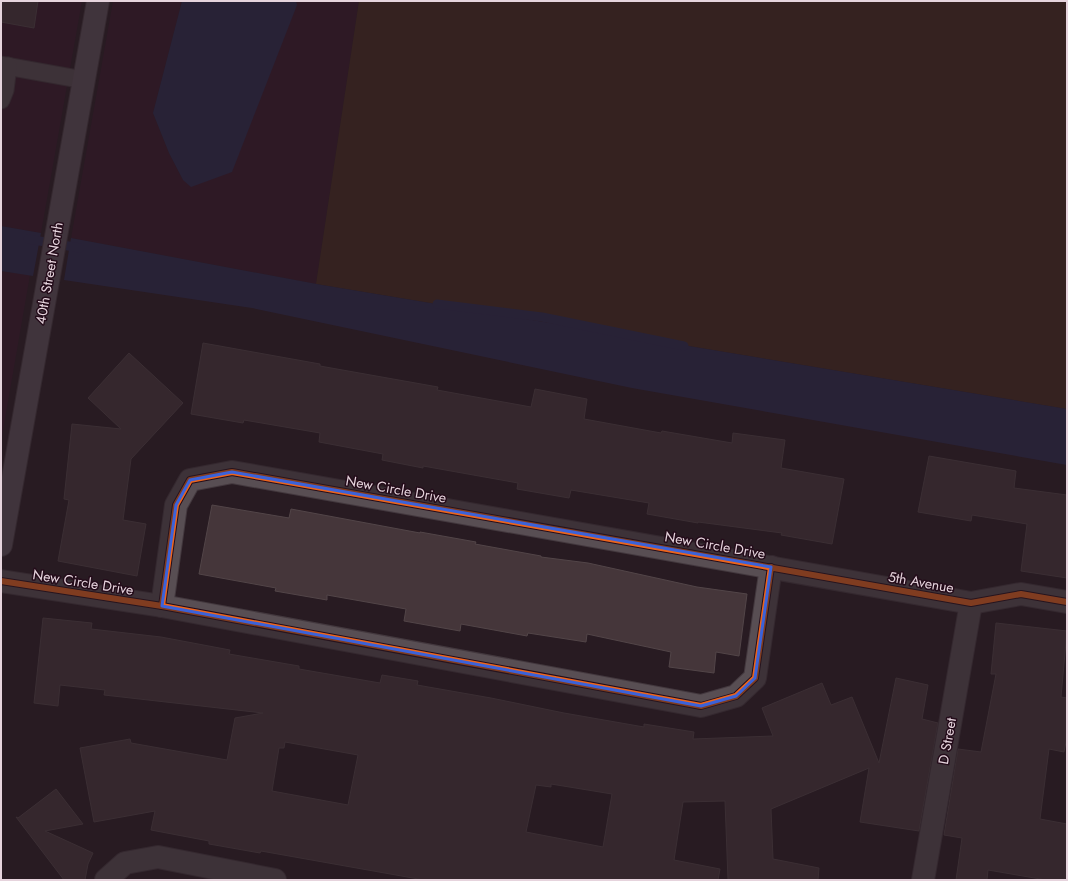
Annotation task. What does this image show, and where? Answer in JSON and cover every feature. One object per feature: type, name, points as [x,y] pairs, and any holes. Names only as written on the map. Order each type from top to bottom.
[{"type":"street","name":"40th Street North","points":[[1,545],[98,1]]},
{"type":"street","name":"New Circle Drive","points":[[1,581],[162,606],[701,706],[736,696],[755,678],[771,567],[232,472],[190,480],[176,505],[162,606]]},
{"type":"street","name":"5th Avenue","points":[[771,567],[971,603],[1020,594],[1067,602]]},
{"type":"street","name":"D Street","points":[[923,880],[971,603]]},
{"type":"street","points":[[106,880],[125,863],[158,856],[275,880]]},
{"type":"lane","points":[[1,100],[5,90],[5,65],[84,80]]},
{"type":"highlighted area","points":[[232,472],[771,567],[755,678],[736,696],[701,706],[162,606],[176,505],[190,480]]},
{"type":"shaded area","points":[[1,1],[82,1],[41,233],[1,226]]},
{"type":"shaded area","points":[[113,1],[182,1],[153,113],[169,153],[183,180],[297,5],[296,1],[359,1],[316,284],[71,238]]},
{"type":"shaded area","points":[[182,1],[296,1],[297,5],[232,172],[191,187],[183,180],[169,153],[153,113]]},
{"type":"shaded area","points":[[359,1],[1067,1],[1067,409],[316,284]]},
{"type":"shaded area","points":[[1,226],[41,233],[33,276],[1,271]]},
{"type":"shaded area","points":[[71,238],[322,285],[1067,409],[1067,465],[632,388],[252,308],[64,280]]},
{"type":"shaded area","points":[[1,271],[30,275],[1,442]]},
{"type":"building","points":[[1,1],[38,1],[34,28],[1,22]]},
{"type":"building","points":[[203,343],[438,387],[437,390],[531,407],[535,389],[587,399],[584,419],[661,433],[662,431],[732,443],[733,433],[785,440],[781,468],[844,479],[832,544],[781,535],[782,533],[698,523],[647,514],[649,503],[571,490],[569,498],[517,489],[518,483],[382,460],[383,454],[319,442],[320,433],[244,420],[243,423],[191,414]]},
{"type":"building","points":[[129,353],[183,403],[131,459],[123,520],[146,524],[137,576],[58,561],[69,500],[64,499],[72,424],[121,429],[88,398]]},
{"type":"building","points":[[929,456],[1016,471],[1014,488],[1067,495],[1067,578],[1021,571],[1027,524],[972,515],[971,521],[918,512]]},
{"type":"building","points":[[212,505],[289,518],[291,509],[476,542],[475,544],[541,557],[588,563],[697,587],[747,594],[739,656],[716,652],[714,673],[669,667],[671,652],[587,634],[586,642],[528,633],[527,636],[461,624],[460,631],[404,621],[406,609],[327,595],[327,600],[275,591],[276,588],[199,574]]},
{"type":"building","points":[[43,618],[92,623],[91,629],[161,637],[230,650],[229,654],[299,666],[299,669],[380,683],[382,675],[418,681],[417,685],[564,713],[644,727],[644,724],[694,732],[693,739],[773,736],[762,708],[822,683],[831,705],[852,697],[879,763],[896,678],[928,685],[922,719],[938,723],[919,831],[860,822],[869,768],[771,809],[773,859],[819,868],[818,880],[728,880],[725,801],[683,802],[674,860],[720,869],[718,880],[424,880],[261,851],[260,853],[209,844],[209,841],[151,830],[155,811],[94,822],[80,748],[130,739],[131,743],[227,760],[235,718],[263,713],[104,695],[105,690],[60,685],[58,706],[34,703]],"holes":[[[285,742],[358,755],[348,805],[272,791],[279,748],[284,748]],[[551,784],[612,794],[603,847],[526,832],[536,785],[551,787]]]},
{"type":"building","points":[[996,623],[1067,631],[1061,697],[1067,698],[1067,737],[1064,752],[1049,749],[1040,819],[1067,824],[1067,880],[1046,880],[988,870],[987,880],[956,880],[962,838],[944,835],[958,749],[981,752],[996,674],[991,674]]},
{"type":"building","points":[[56,789],[83,824],[45,831],[93,853],[88,864],[85,880],[64,880],[16,817],[18,818]]},
{"type":"waterway","points":[[28,239],[80,248]]},
{"type":"waterway","points":[[437,304],[542,317],[684,346]]},
{"type":"cycle path","points":[[162,606],[176,505],[190,480],[232,472],[971,603],[1021,594],[1067,602]]},
{"type":"cycle path","points":[[1,581],[162,606],[701,706],[736,696],[755,678],[771,567]]}]
